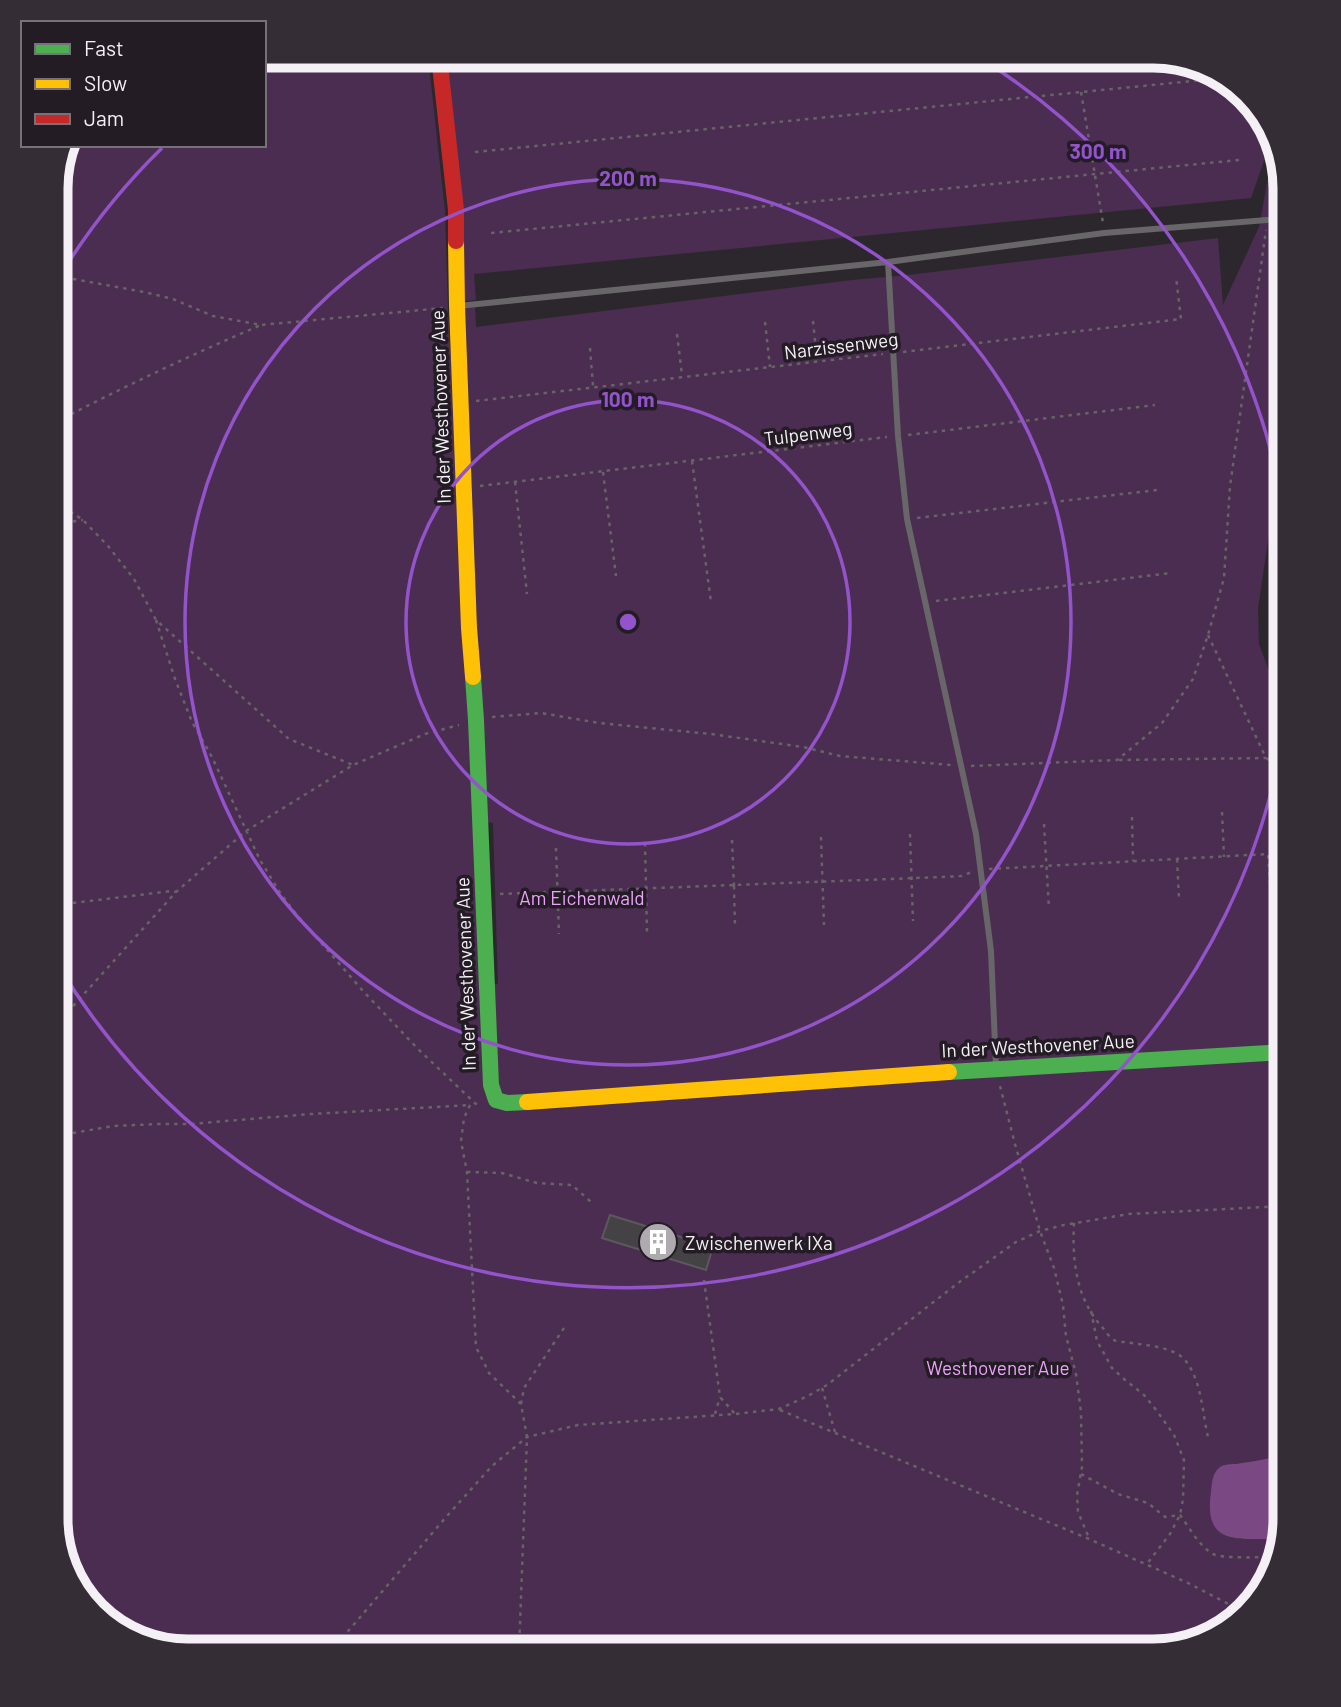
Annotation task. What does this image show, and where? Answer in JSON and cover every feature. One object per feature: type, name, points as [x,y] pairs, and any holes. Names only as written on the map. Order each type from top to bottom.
[{"type":"street","name":"In der Westhovener Aue","points":[[440,68],[456,210],[469,628],[476,720],[491,1085],[496,1100],[508,1103],[908,1074],[1273,1053]]},
{"type":"lane","points":[[457,306],[888,262],[1104,233],[1267,220]]},
{"type":"lane","points":[[888,262],[898,436],[907,519],[982,869],[991,951],[996,1069]]},
{"type":"path","points":[[475,152],[1203,80]]},
{"type":"path","points":[[1082,92],[1104,233]]},
{"type":"path","points":[[491,233],[1239,160]]},
{"type":"path","points":[[1117,760],[1162,723],[1193,679],[1208,635],[1224,578],[1230,486],[1267,220],[1273,205]]},
{"type":"path","name":"Narzissenweg","points":[[462,402],[1181,319],[1176,276]]},
{"type":"path","points":[[69,278],[173,299],[212,316],[261,325],[457,306]]},
{"type":"path","points":[[813,321],[817,361]]},
{"type":"path","points":[[765,322],[770,367]]},
{"type":"path","points":[[69,415],[122,388],[261,325]]},
{"type":"path","points":[[677,334],[683,377]]},
{"type":"path","points":[[590,348],[593,387]]},
{"type":"path","name":"Tulpenweg","points":[[464,488],[1155,405]]},
{"type":"path","points":[[692,461],[711,602]]},
{"type":"path","points":[[603,472],[616,576]]},
{"type":"path","points":[[515,482],[527,594]]},
{"type":"path","points":[[907,519],[1157,491]]},
{"type":"path","points":[[69,511],[83,520],[108,546],[134,579],[156,620],[192,722],[212,757],[260,860],[281,894],[363,991],[418,1049],[477,1105]]},
{"type":"path","points":[[69,522],[83,520]]},
{"type":"path","points":[[926,602],[1171,573]]},
{"type":"path","points":[[156,620],[289,739],[353,765]]},
{"type":"path","points":[[1208,635],[1266,758],[1273,762]]},
{"type":"path","points":[[68,1011],[176,892],[246,831],[353,765],[425,734],[476,720],[541,713],[599,723],[790,745],[840,756],[962,766],[1266,758]]},
{"type":"path","points":[[1222,812],[1224,856]]},
{"type":"path","points":[[1132,817],[1133,861]]},
{"type":"path","points":[[1044,824],[1049,909]]},
{"type":"path","points":[[910,834],[913,921]]},
{"type":"path","points":[[821,837],[824,925]]},
{"type":"path","points":[[732,840],[735,927]]},
{"type":"path","points":[[645,843],[647,933]]},
{"type":"path","points":[[556,848],[559,934]]},
{"type":"path","points":[[483,895],[961,876],[982,869],[1268,854],[1271,896]]},
{"type":"path","points":[[1177,859],[1179,898]]},
{"type":"path","points":[[68,903],[176,892]]},
{"type":"path","points":[[996,1069],[1014,1144],[1054,1268],[1063,1305],[1066,1336],[1076,1374],[1081,1412],[1082,1474],[1077,1495],[1078,1511],[1089,1539]]},
{"type":"path","points":[[68,1134],[113,1126],[190,1124],[477,1105],[496,1100]]},
{"type":"path","points":[[470,1105],[464,1118],[461,1141],[467,1172],[475,1348],[489,1374],[521,1404]]},
{"type":"path","points":[[467,1172],[502,1173],[537,1183],[572,1185],[591,1202]]},
{"type":"path","points":[[341,1639],[492,1466],[527,1437],[578,1425],[779,1409],[822,1388],[958,1283],[1016,1242],[1040,1231],[1129,1214],[1273,1207]]},
{"type":"path","points":[[1074,1223],[1073,1246],[1082,1298],[1098,1324],[1114,1340],[1172,1351],[1184,1359],[1193,1374],[1209,1437]]},
{"type":"path","points":[[704,1280],[720,1397],[715,1415]]},
{"type":"path","points":[[1091,1311],[1097,1341],[1112,1368],[1144,1395],[1174,1435],[1184,1460],[1180,1515],[1170,1534],[1147,1565]]},
{"type":"path","points":[[519,1639],[527,1437],[521,1404],[524,1388],[564,1328]]},
{"type":"path","points":[[822,1388],[835,1432]]},
{"type":"path","points":[[720,1397],[735,1414]]},
{"type":"path","points":[[779,1409],[1089,1539],[1188,1583],[1234,1607]]},
{"type":"path","points":[[1082,1474],[1118,1494],[1149,1503],[1165,1517],[1180,1515]]},
{"type":"path","points":[[1180,1515],[1200,1542],[1213,1554],[1266,1557]]},
{"type":"green space","points":[[266,68],[429,68],[445,211],[448,310],[490,984],[498,984],[493,823],[484,822],[465,308],[475,307],[476,327],[1218,238],[1223,305],[1259,227],[1270,165],[1273,189],[1273,507],[1258,608],[1259,644],[1272,679],[1273,1518],[1270,1542],[1260,1572],[1243,1598],[1232,1609],[1206,1626],[1183,1635],[1152,1639],[189,1639],[158,1635],[135,1626],[109,1609],[98,1598],[81,1572],[75,1557],[68,1518],[69,181],[76,147],[266,147]]},
{"type":"green space","points":[[446,68],[1160,69],[1191,75],[1213,84],[1232,98],[1252,122],[1267,153],[1251,198],[474,274],[476,300],[465,301]]},
{"type":"shaded area","points":[[1273,1457],[1270,1539],[1228,1536],[1219,1531],[1213,1523],[1210,1510],[1214,1475],[1220,1467]]},
{"type":"building","name":"Zwischenwerk IXa","points":[[610,1215],[713,1247],[706,1270],[602,1238]]},
{"type":"traffic: fast","points":[[473,677],[491,1085],[496,1100],[507,1103],[527,1102]]},
{"type":"traffic: fast","points":[[949,1072],[1273,1053]]},
{"type":"traffic: slow","points":[[456,241],[473,677]]},
{"type":"traffic: slow","points":[[527,1102],[949,1072]]},
{"type":"traffic: jam","points":[[440,68],[456,210],[456,241]]},
{"type":"place","name":"Zwischenwerk IXa","points":[[658,1242]]},
{"type":"park label","name":"Am Eichenwald","points":[[582,897]]},
{"type":"park label","name":"Westhovener Aue","points":[[998,1367]]}]
